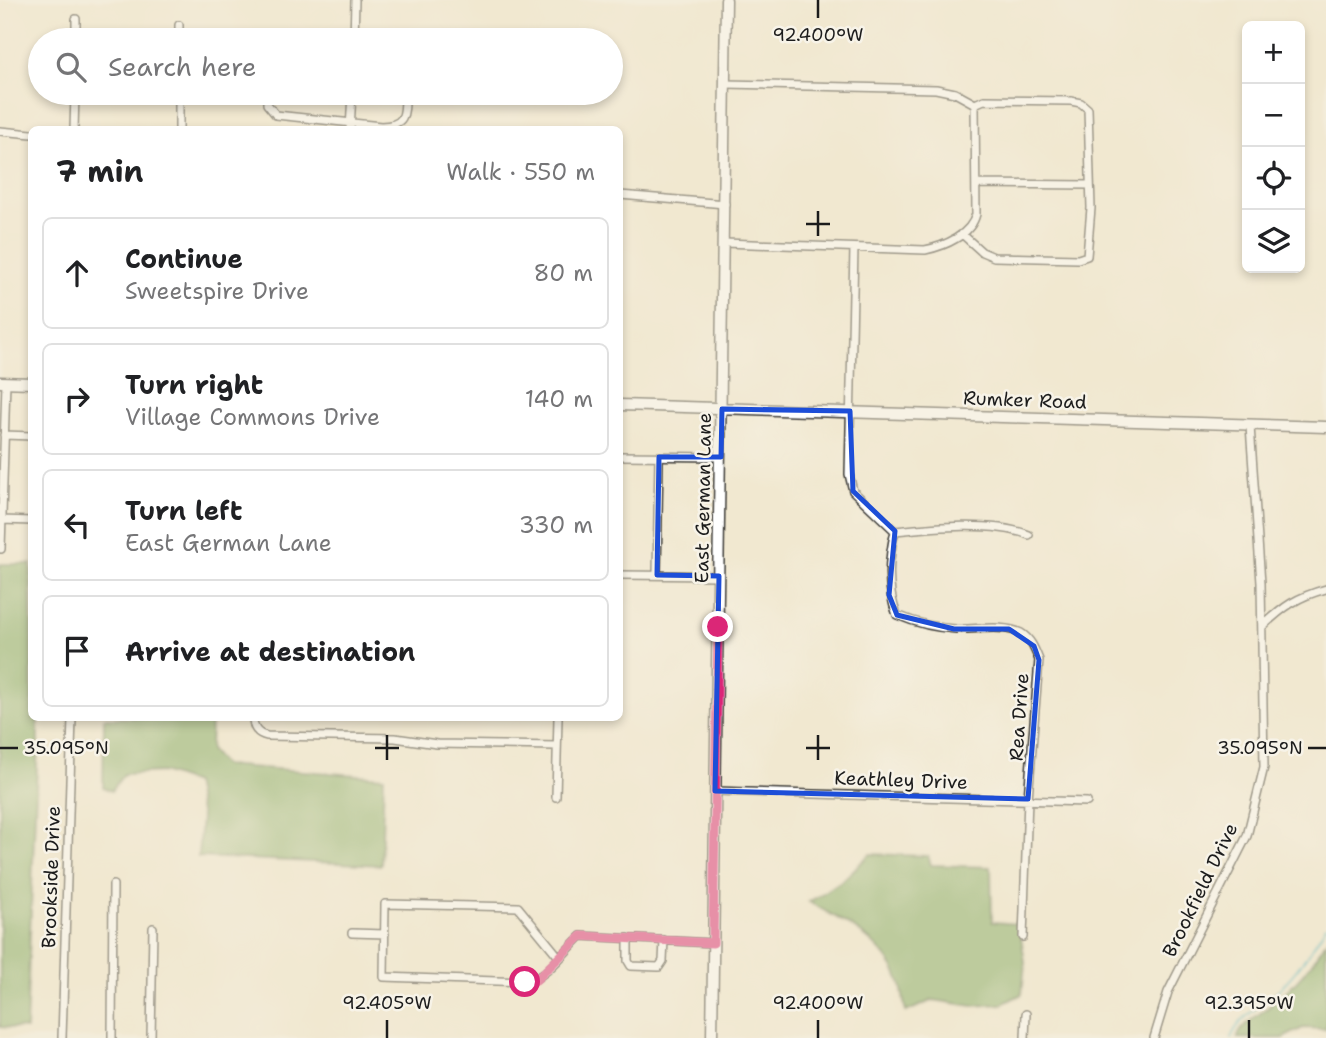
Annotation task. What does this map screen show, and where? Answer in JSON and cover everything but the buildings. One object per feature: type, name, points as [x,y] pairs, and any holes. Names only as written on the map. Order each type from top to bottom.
[{"type":"street","points":[[354,28],[355,0]]},
{"type":"street","name":"East German Lane","points":[[712,1038],[726,0]]},
{"type":"street","points":[[76,19],[76,28]]},
{"type":"street","points":[[726,84],[936,89],[955,93],[975,104]]},
{"type":"street","points":[[962,234],[982,253],[994,257],[1087,256],[1090,185],[1088,109],[1081,103],[984,100],[975,104]]},
{"type":"street","points":[[724,243],[925,250],[942,247],[962,234],[974,221],[977,184],[975,104]]},
{"type":"street","points":[[74,126],[75,105]]},
{"type":"street","points":[[179,105],[179,126]]},
{"type":"street","points":[[268,105],[276,115],[350,126],[394,125],[405,115],[405,105]]},
{"type":"street","points":[[350,126],[351,105]]},
{"type":"street","points":[[0,131],[28,134]]},
{"type":"street","points":[[977,184],[1090,185]]},
{"type":"street","points":[[623,195],[724,204]]},
{"type":"street","points":[[854,248],[849,474],[853,491],[895,531],[926,527],[1011,528],[1029,535]]},
{"type":"street","points":[[1,550],[3,382],[28,383]]},
{"type":"street","name":"Rumker Road","points":[[623,405],[1326,427]]},
{"type":"street","name":"Brookfield Drive","points":[[1154,1038],[1168,992],[1247,836],[1264,767],[1261,602],[1250,426]]},
{"type":"street","points":[[4,435],[28,436]]},
{"type":"street","points":[[623,456],[721,457]]},
{"type":"street","points":[[657,575],[659,457]]},
{"type":"street","points":[[2,520],[28,521]]},
{"type":"street","name":"Rea Drive","points":[[895,531],[890,552],[889,595],[897,615],[919,624],[954,629],[1009,629],[1023,634],[1034,646],[1039,660],[1028,799],[1023,937]]},
{"type":"street","points":[[623,575],[719,576]]},
{"type":"street","points":[[1262,627],[1285,605],[1326,589]]},
{"type":"street","name":"Brookside Drive","points":[[62,1038],[72,721]]},
{"type":"street","points":[[254,721],[256,730],[267,736],[395,738],[437,744],[557,746]]},
{"type":"street","points":[[556,797],[558,721]]},
{"type":"street","name":"Keathley Drive","points":[[715,791],[1087,802]]},
{"type":"street","points":[[112,1038],[113,885]]},
{"type":"street","points":[[559,957],[517,907],[385,904],[384,977],[525,982],[536,980],[581,936],[713,943]]},
{"type":"street","points":[[151,1038],[153,928]]},
{"type":"street","points":[[352,933],[385,934]]},
{"type":"street","points":[[628,939],[628,964],[640,967],[662,965],[664,940]]},
{"type":"street","points":[[1025,1038],[1026,1014]]},
{"type":"highlighted area","points":[[722,409],[850,411],[853,491],[895,531],[889,595],[897,615],[954,629],[1009,629],[1034,646],[1039,660],[1028,799],[715,791],[719,576],[657,575],[659,457],[721,457]]},
{"type":"green space","points":[[0,564],[28,564],[28,721],[38,721],[38,742],[26,1029],[0,1027]]},
{"type":"green space","points":[[104,721],[211,721],[210,750],[223,765],[384,777],[381,865],[198,857],[201,817],[194,783],[162,772],[124,774],[111,791],[103,787]]},
{"type":"green space","points":[[870,854],[928,856],[931,865],[991,867],[992,922],[1019,924],[1025,962],[1022,994],[1002,1004],[973,1006],[933,1000],[906,1012],[899,979],[883,953],[861,933],[809,902],[843,880]]},
{"type":"green space","points":[[1326,941],[1326,1029],[1303,1028],[1283,1038],[1237,1038],[1248,1023],[1294,983]]},
{"type":"waterway","points":[[1231,1038],[1245,1018],[1291,977],[1326,926]]},
{"type":"route","points":[[525,982],[536,980],[581,936],[713,943],[718,627]]}]
